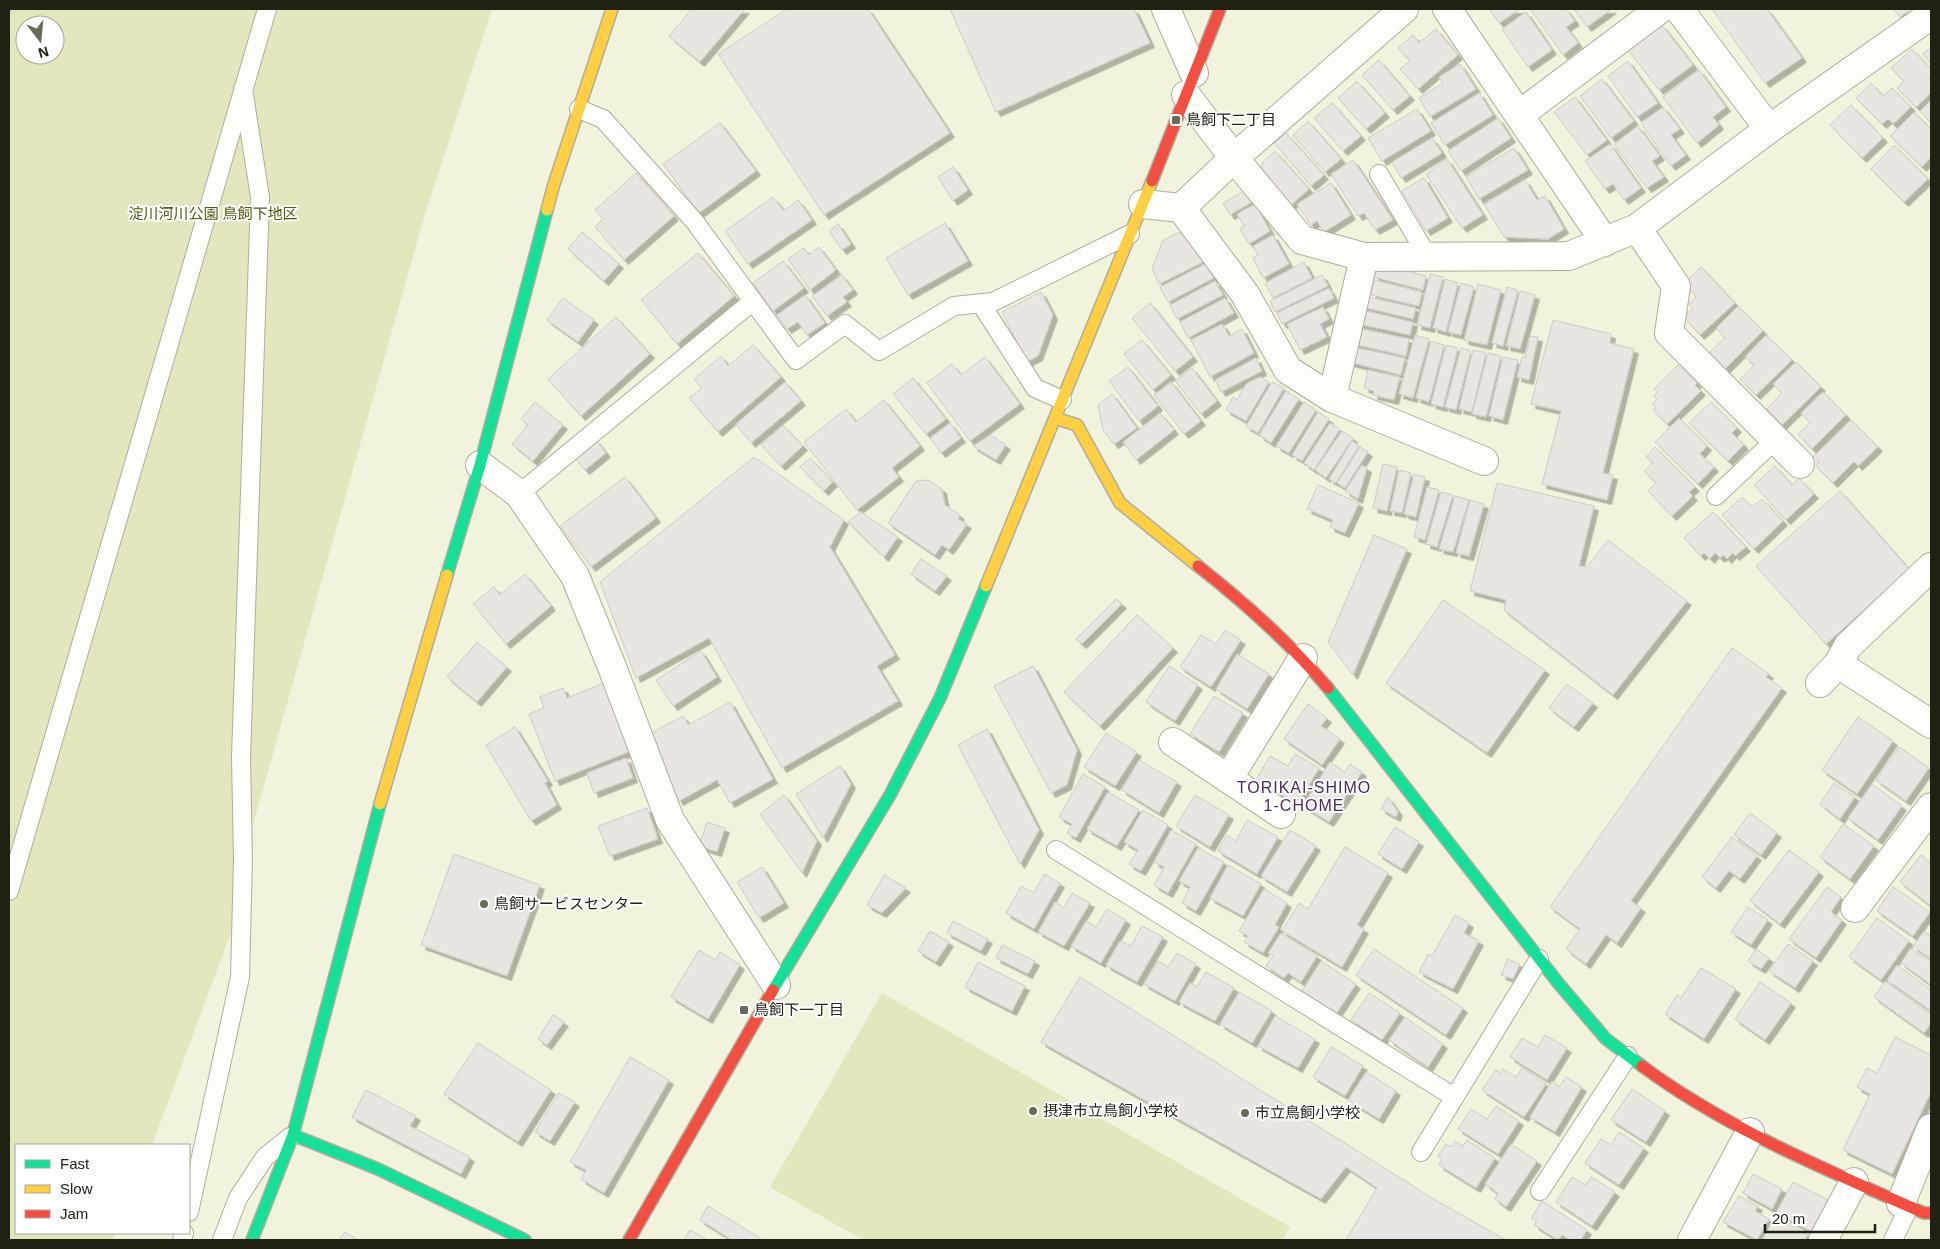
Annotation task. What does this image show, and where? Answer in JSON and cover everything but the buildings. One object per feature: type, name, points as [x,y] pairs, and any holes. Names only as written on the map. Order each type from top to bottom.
[{"type":"street","points":[[252,1240],[293,1135],[372,831],[480,465],[554,184],[612,9]]},
{"type":"street","points":[[1166,9],[1190,84],[1234,158],[1302,240],[1364,257],[1569,256],[1605,242],[1637,228],[1769,129],[1931,15]]},
{"type":"street","points":[[629,1240],[776,985],[890,795],[940,698],[1143,204],[1220,9]]},
{"type":"street","points":[[1181,208],[1234,158],[1404,9]]},
{"type":"street","points":[[1447,9],[1605,242]]},
{"type":"street","points":[[1519,115],[1660,9]]},
{"type":"street","points":[[1679,9],[1769,129]]},
{"type":"street","points":[[1143,204],[1181,208],[1245,294],[1288,370],[1332,398],[1484,461]]},
{"type":"street","points":[[1637,228],[1676,286],[1669,333],[1800,464]]},
{"type":"street","points":[[1332,398],[1364,257]]},
{"type":"street","points":[[1055,418],[1077,425],[1120,503],[1243,602],[1303,658],[1349,713],[1539,959],[1606,1039],[1669,1086],[1782,1150],[1905,1205],[1924,1213],[1931,1213]]},
{"type":"street","points":[[480,465],[519,494],[575,576],[670,820],[776,985]]},
{"type":"street","points":[[1931,568],[1848,646],[1829,673],[1931,724]]},
{"type":"street","points":[[1228,779],[1303,658]]},
{"type":"street","points":[[1173,742],[1281,814]]},
{"type":"street","points":[[1855,908],[1931,807]]},
{"type":"street","points":[[1905,1205],[1931,1128]]},
{"type":"street","points":[[1692,1240],[1750,1132]]},
{"type":"street","points":[[293,1135],[378,1169],[525,1240]]},
{"type":"street","points":[[1823,1240],[1854,1182]]},
{"type":"lane","points":[[9,891],[267,9]]},
{"type":"lane","points":[[190,1207],[240,976],[243,860],[242,747],[260,197],[244,89]]},
{"type":"lane","points":[[579,109],[603,118],[695,222],[796,360],[845,324],[879,351],[954,306],[993,302],[1130,234]]},
{"type":"lane","points":[[1379,174],[1428,257]]},
{"type":"lane","points":[[519,494],[753,301]]},
{"type":"lane","points":[[981,304],[1035,388],[1062,400]]},
{"type":"lane","points":[[1716,496],[1775,440]]},
{"type":"lane","points":[[1056,850],[1454,1097]]},
{"type":"lane","points":[[1421,1152],[1539,959]]},
{"type":"lane","points":[[1540,1191],[1628,1056]]},
{"type":"lane","points":[[222,1240],[238,1198],[265,1157],[293,1135]]},
{"type":"lane","points":[[1893,1240],[1905,1205]]},
{"type":"green space","name":"淀川河川公園 鳥飼下地区","points":[[9,9],[492,9],[425,214],[243,860],[242,903],[152,1144],[15,1144],[15,1234],[116,1234],[113,1240],[9,1240]]},
{"type":"green space","points":[[882,993],[1290,1227],[1282,1240],[863,1240],[770,1187]]},
{"type":"traffic: fast","points":[[447,575],[480,465],[547,210]]},
{"type":"traffic: fast","points":[[773,990],[890,795],[940,698],[986,586]]},
{"type":"traffic: fast","points":[[1328,688],[1559,984],[1606,1039],[1642,1066]]},
{"type":"traffic: fast","points":[[252,1240],[293,1135],[380,804]]},
{"type":"traffic: fast","points":[[293,1135],[378,1169],[525,1240]]},
{"type":"traffic: slow","points":[[547,210],[612,9]]},
{"type":"traffic: slow","points":[[986,586],[1152,181]]},
{"type":"traffic: slow","points":[[1055,418],[1077,425],[1120,503],[1198,566]]},
{"type":"traffic: slow","points":[[380,804],[447,575]]},
{"type":"traffic: jam","points":[[1152,181],[1220,9]]},
{"type":"traffic: jam","points":[[1198,566],[1266,624],[1328,688]]},
{"type":"traffic: jam","points":[[629,1240],[773,990]]},
{"type":"traffic: jam","points":[[1642,1066],[1708,1110],[1778,1147],[1924,1213],[1931,1213]]},
{"type":"place","name":"鳥飼下二丁目","points":[[1176,120]]},
{"type":"place","name":"鳥飼サービスセンター","points":[[484,904]]},
{"type":"place","name":"鳥飼下一丁目","points":[[744,1010]]},
{"type":"place","name":"摂津市立鳥飼小学校","points":[[1033,1111]]},
{"type":"place","name":"市立鳥飼小学校","points":[[1245,1113]]},
{"type":"district","name":"TORIKAI-SHIMO 1-CHOME","points":[[1304,796]]}]
